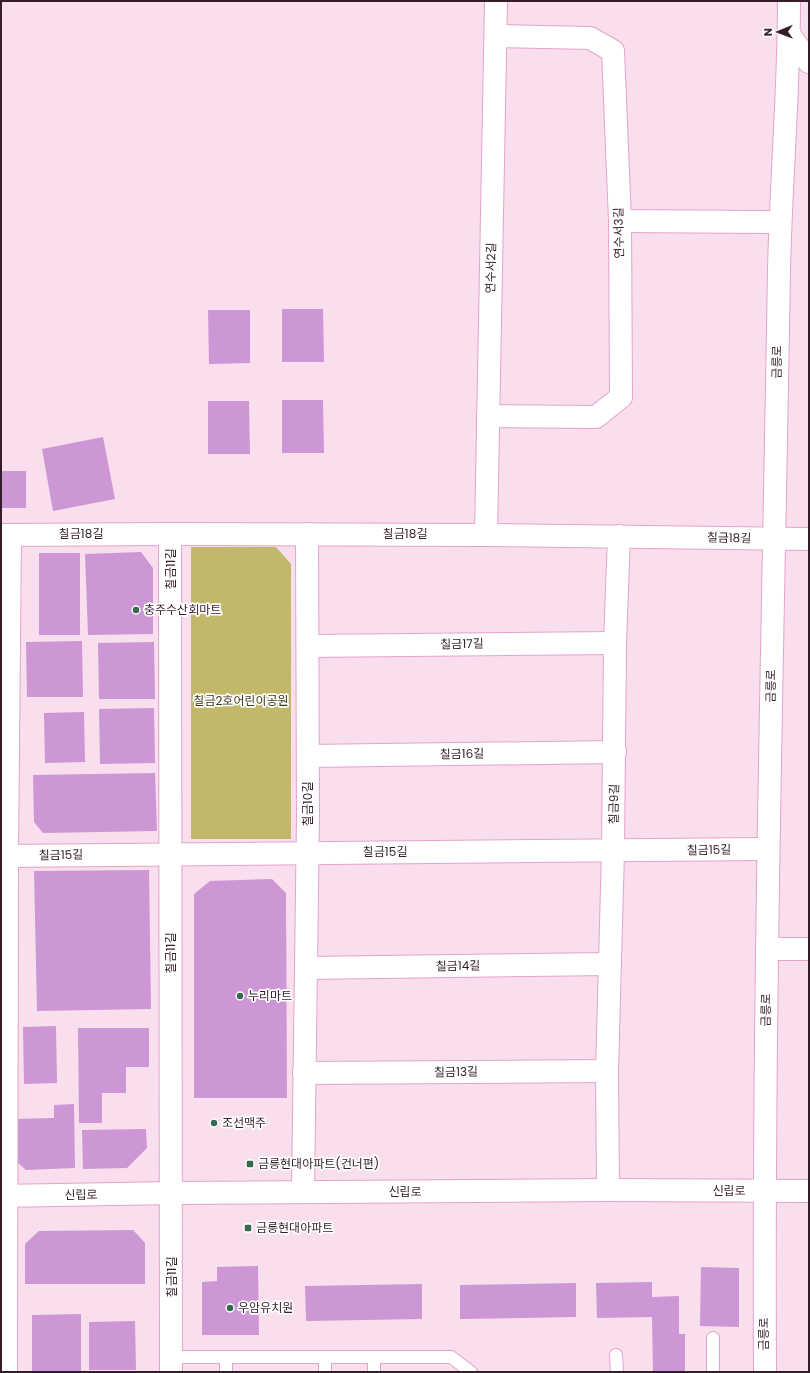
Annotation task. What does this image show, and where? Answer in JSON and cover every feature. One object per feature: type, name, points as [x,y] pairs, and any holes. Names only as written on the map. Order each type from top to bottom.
[{"type":"street","name":"연수서2길","points":[[486,535],[496,1]]},
{"type":"street","name":"금릉로","points":[[765,1372],[764,1191],[768,849],[780,222],[789,34],[789,1]]},
{"type":"street","points":[[789,34],[809,62]]},
{"type":"street","name":"연수서3길","points":[[488,416],[596,417],[621,396],[620,221],[613,51],[590,38],[496,36]]},
{"type":"street","points":[[620,221],[780,222]]},
{"type":"street","name":"칠금11길","points":[[170,534],[172,1194],[171,1364]]},
{"type":"street","name":"칠금18길","points":[[6,535],[307,534],[809,539]]},
{"type":"street","name":"칠금10길","points":[[303,1192],[308,756],[307,534]]},
{"type":"street","points":[[6,535],[4,856],[4,1196],[6,1372]]},
{"type":"street","name":"칠금9길","points":[[608,1190],[607,1071],[615,752],[615,643],[619,536]]},
{"type":"street","name":"칠금17길","points":[[308,646],[615,643]]},
{"type":"street","name":"칠금16길","points":[[308,756],[615,752]]},
{"type":"street","name":"칠금15길","points":[[4,856],[768,849]]},
{"type":"street","points":[[767,949],[809,949]]},
{"type":"street","name":"칠금14길","points":[[306,968],[610,964]]},
{"type":"street","name":"칠금13길","points":[[304,1073],[607,1071]]},
{"type":"street","name":"신립로","points":[[4,1196],[608,1190],[809,1191]]},
{"type":"lane","points":[[713,1338],[713,1372]]},
{"type":"lane","points":[[616,1355],[616,1372]]},
{"type":"lane","points":[[226,1357],[226,1372]]},
{"type":"lane","points":[[171,1364],[226,1357],[451,1358],[471,1372]]},
{"type":"lane","points":[[325,1357],[325,1372]]},
{"type":"lane","points":[[374,1357],[374,1372]]},
{"type":"green space","name":"칠금2호어린이공원","points":[[191,547],[276,547],[291,564],[291,839],[191,839]]},
{"type":"building","points":[[282,309],[323,309],[324,362],[282,362]]},
{"type":"building","points":[[208,310],[250,310],[250,363],[209,364]]},
{"type":"building","points":[[282,400],[323,400],[324,453],[282,453]]},
{"type":"building","points":[[208,401],[249,401],[250,454],[208,454]]},
{"type":"building","points":[[103,437],[115,499],[53,511],[42,449]]},
{"type":"building","points":[[1,471],[26,471],[26,508],[1,508]]},
{"type":"building","points":[[141,552],[153,568],[153,634],[88,635],[85,554]]},
{"type":"building","points":[[39,553],[80,553],[80,635],[39,635]]},
{"type":"building","points":[[82,641],[83,697],[27,697],[26,642]]},
{"type":"building","points":[[154,642],[155,699],[99,699],[98,643]]},
{"type":"building","points":[[154,708],[155,763],[100,764],[99,709]]},
{"type":"building","points":[[84,712],[85,762],[45,763],[44,713]]},
{"type":"building","points":[[155,773],[157,831],[43,833],[34,822],[33,775]]},
{"type":"building","points":[[149,870],[151,1009],[37,1011],[34,871]]},
{"type":"building","name":"누리마트","points":[[272,879],[286,893],[287,1098],[194,1098],[194,894],[210,881]]},
{"type":"building","points":[[56,1026],[57,1083],[24,1084],[23,1027]]},
{"type":"building","points":[[78,1028],[149,1028],[149,1067],[126,1067],[126,1093],[102,1093],[102,1123],[79,1123]]},
{"type":"building","points":[[74,1104],[75,1168],[26,1170],[15,1160],[14,1119],[54,1118],[54,1105]]},
{"type":"building","points":[[146,1129],[147,1148],[127,1168],[83,1169],[82,1130]]},
{"type":"building","points":[[133,1230],[145,1243],[145,1284],[25,1284],[25,1244],[39,1231]]},
{"type":"building","name":"우암유치원","points":[[258,1266],[259,1335],[202,1335],[202,1282],[217,1281],[217,1267]]},
{"type":"building","points":[[701,1267],[739,1268],[739,1327],[700,1326]]},
{"type":"building","points":[[652,1282],[652,1297],[679,1296],[679,1334],[685,1334],[685,1372],[653,1372],[652,1317],[597,1318],[596,1283]]},
{"type":"building","points":[[576,1283],[576,1317],[460,1319],[460,1285]]},
{"type":"building","points":[[422,1284],[422,1319],[306,1321],[305,1286]]},
{"type":"building","points":[[81,1314],[81,1371],[32,1371],[32,1315]]},
{"type":"building","points":[[135,1321],[136,1370],[89,1370],[89,1322]]},
{"type":"place","name":"충주수산회마트","points":[[136,610]]},
{"type":"place","name":"누리마트","points":[[240,996]]},
{"type":"place","name":"조선맥주","points":[[214,1123]]},
{"type":"place","name":"금릉현대아파트(건너편)","points":[[250,1164]]},
{"type":"place","name":"금릉현대아파트","points":[[248,1228]]},
{"type":"place","name":"우암유치원","points":[[230,1308]]}]
